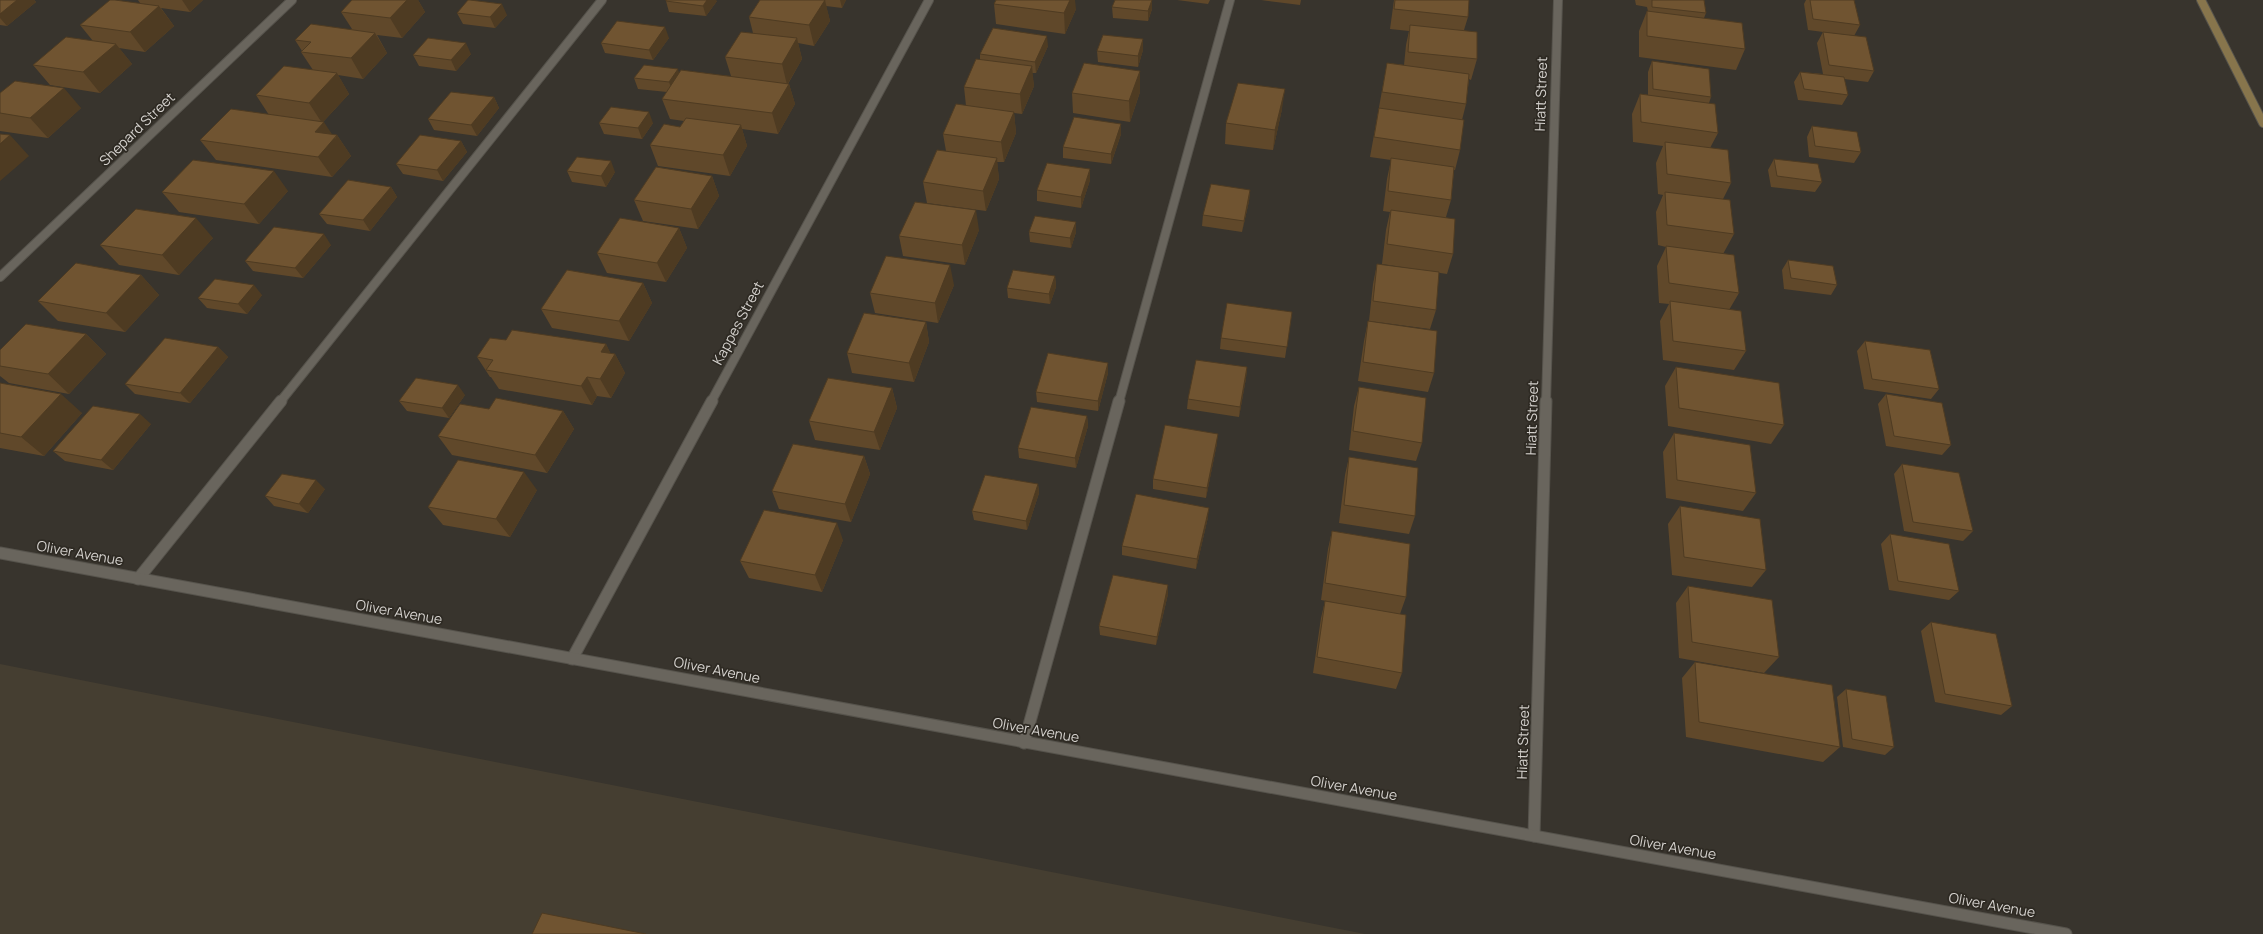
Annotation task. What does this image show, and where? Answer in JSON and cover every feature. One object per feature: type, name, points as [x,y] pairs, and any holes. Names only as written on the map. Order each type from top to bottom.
[{"type":"main road","points":[[2201,0],[2263,123]]},
{"type":"street","name":"Shepard Street","points":[[0,277],[292,0]]},
{"type":"street","points":[[138,579],[602,0]]},
{"type":"street","name":"Kappes Street","points":[[572,659],[929,0]]},
{"type":"street","points":[[1024,743],[1230,0]]},
{"type":"street","name":"Hiatt Street","points":[[1534,836],[1558,0]]},
{"type":"street","name":"Oliver Avenue","points":[[0,553],[2066,934]]},
{"type":"shaded area","points":[[0,664],[1365,934],[0,934]]},
{"type":"building","points":[[0,0],[17,0],[0,14]]},
{"type":"building","points":[[110,0],[159,6],[130,32],[80,25]]},
{"type":"building","points":[[352,0],[407,0],[390,18],[341,12]]},
{"type":"building","points":[[468,0],[502,4],[490,17],[457,13]]},
{"type":"building","points":[[666,0],[707,0],[703,6]]},
{"type":"building","points":[[760,0],[825,0],[809,25],[749,17]]},
{"type":"building","points":[[996,0],[1070,0],[1064,13],[994,4]]},
{"type":"building","points":[[1115,0],[1152,0],[1148,11],[1112,7]]},
{"type":"building","points":[[1395,0],[1469,0],[1468,17],[1394,9]]},
{"type":"building","points":[[1652,0],[1704,0],[1706,13],[1652,7]]},
{"type":"building","points":[[1810,0],[1854,0],[1860,25],[1813,19]]},
{"type":"building","points":[[1647,11],[1742,23],[1745,49],[1647,36]]},
{"type":"building","points":[[617,21],[665,27],[649,50],[601,43]]},
{"type":"building","points":[[311,24],[375,33],[351,58],[301,52],[311,42],[295,40]]},
{"type":"building","points":[[1410,25],[1477,32],[1477,59],[1408,52]]},
{"type":"building","points":[[993,28],[1047,36],[1035,62],[980,54]]},
{"type":"building","points":[[741,32],[797,38],[782,64],[725,57]]},
{"type":"building","points":[[1823,32],[1866,37],[1874,71],[1829,65]]},
{"type":"building","points":[[1103,35],[1143,39],[1138,56],[1097,51]]},
{"type":"building","points":[[66,37],[116,44],[83,72],[33,65]]},
{"type":"building","points":[[428,38],[466,43],[451,60],[413,55]]},
{"type":"building","points":[[976,59],[1032,66],[1020,94],[964,87]]},
{"type":"building","points":[[1652,61],[1709,69],[1711,97],[1653,89]]},
{"type":"building","points":[[1084,63],[1140,71],[1129,101],[1072,93]]},
{"type":"building","points":[[1387,63],[1469,74],[1466,104],[1382,92]]},
{"type":"building","points":[[644,65],[678,69],[669,82],[634,78]]},
{"type":"building","points":[[284,66],[337,73],[309,103],[256,95]]},
{"type":"building","points":[[681,70],[789,84],[772,113],[662,99]]},
{"type":"building","points":[[1800,72],[1844,77],[1848,95],[1804,89]]},
{"type":"building","points":[[15,81],[64,88],[30,118],[0,113],[0,93]]},
{"type":"building","points":[[1238,83],[1285,89],[1275,130],[1226,123]]},
{"type":"building","points":[[451,92],[494,97],[471,125],[428,119]]},
{"type":"building","points":[[1640,94],[1715,104],[1718,133],[1641,122]]},
{"type":"building","points":[[956,104],[1014,112],[1001,142],[943,134]]},
{"type":"building","points":[[611,107],[649,112],[638,128],[599,123]]},
{"type":"building","points":[[1379,108],[1464,120],[1460,150],[1374,137]]},
{"type":"building","points":[[231,109],[324,122],[315,132],[337,135],[318,157],[200,140]]},
{"type":"building","points":[[1074,117],[1121,124],[1111,154],[1063,147]]},
{"type":"building","points":[[686,118],[741,125],[723,155],[650,145],[664,124],[680,127]]},
{"type":"building","points":[[1812,126],[1857,132],[1861,152],[1815,146]]},
{"type":"building","points":[[0,134],[10,135],[0,144]]},
{"type":"building","points":[[420,135],[461,141],[437,170],[396,164]]},
{"type":"building","points":[[1665,142],[1728,150],[1731,183],[1667,174]]},
{"type":"building","points":[[937,150],[997,158],[983,191],[923,182]]},
{"type":"building","points":[[577,157],[611,161],[601,176],[567,171]]},
{"type":"building","points":[[1391,158],[1454,167],[1451,200],[1388,191]]},
{"type":"building","points":[[1774,159],[1818,164],[1822,182],[1777,176]]},
{"type":"building","points":[[193,160],[274,171],[244,204],[162,192]]},
{"type":"building","points":[[1047,163],[1090,169],[1081,197],[1037,190]]},
{"type":"building","points":[[656,167],[712,176],[691,209],[634,200]]},
{"type":"building","points":[[348,180],[391,187],[363,220],[319,214]]},
{"type":"building","points":[[1211,184],[1250,190],[1244,221],[1203,215]]},
{"type":"building","points":[[1665,192],[1730,200],[1734,234],[1667,225]]},
{"type":"building","points":[[915,202],[976,210],[962,245],[899,236]]},
{"type":"building","points":[[136,209],[196,218],[162,255],[100,245]]},
{"type":"building","points":[[1391,210],[1455,219],[1453,254],[1387,244]]},
{"type":"building","points":[[1035,216],[1076,222],[1070,238],[1029,232]]},
{"type":"building","points":[[620,218],[679,228],[657,263],[597,253]]},
{"type":"building","points":[[274,227],[324,234],[295,268],[245,261]]},
{"type":"building","points":[[1666,246],[1734,255],[1739,293],[1669,283]]},
{"type":"building","points":[[886,256],[950,265],[935,303],[870,293]]},
{"type":"building","points":[[1788,260],[1833,266],[1837,285],[1791,278]]},
{"type":"building","points":[[76,263],[141,275],[106,313],[38,301]]},
{"type":"building","points":[[1377,264],[1439,272],[1436,310],[1373,301]]},
{"type":"building","points":[[567,270],[643,283],[619,321],[541,309]]},
{"type":"building","points":[[1013,270],[1055,276],[1049,294],[1007,288]]},
{"type":"building","points":[[215,279],[254,285],[238,304],[198,298]]},
{"type":"building","points":[[1670,301],[1741,311],[1746,351],[1673,341]]},
{"type":"building","points":[[1227,303],[1292,312],[1287,347],[1221,338]]},
{"type":"building","points":[[864,313],[926,322],[909,363],[847,353]]},
{"type":"building","points":[[1368,321],[1437,331],[1434,373],[1363,362]]},
{"type":"building","points":[[26,324],[86,334],[48,374],[0,366],[0,350]]},
{"type":"building","points":[[512,330],[606,344],[601,352],[615,354],[600,379],[587,377],[581,386],[486,370],[493,360],[477,357],[490,338],[506,340]]},
{"type":"building","points":[[165,338],[218,347],[180,393],[125,384]]},
{"type":"building","points":[[1865,341],[1930,350],[1939,389],[1872,379]]},
{"type":"building","points":[[1048,353],[1108,363],[1098,401],[1036,392]]},
{"type":"building","points":[[1196,360],[1247,367],[1240,407],[1188,399]]},
{"type":"building","points":[[1676,367],[1779,383],[1784,425],[1679,408]]},
{"type":"building","points":[[416,378],[458,385],[442,408],[399,401]]},
{"type":"building","points":[[828,378],[892,388],[874,432],[809,421]]},
{"type":"building","points":[[0,383],[61,394],[21,437],[0,433]]},
{"type":"building","points":[[1359,387],[1426,398],[1422,443],[1353,431]]},
{"type":"building","points":[[1886,394],[1942,403],[1951,445],[1894,436]]},
{"type":"building","points":[[496,398],[563,411],[535,455],[438,436],[460,404],[489,409]]},
{"type":"building","points":[[93,406],[140,414],[101,460],[53,451]]},
{"type":"building","points":[[1031,407],[1087,416],[1075,458],[1018,448]]},
{"type":"building","points":[[1165,425],[1218,434],[1207,488],[1153,479]]},
{"type":"building","points":[[1674,433],[1750,445],[1756,493],[1677,480]]},
{"type":"building","points":[[793,444],[864,456],[845,504],[772,491]]},
{"type":"building","points":[[1349,457],[1418,468],[1415,516],[1344,505]]},
{"type":"building","points":[[458,460],[524,472],[496,519],[428,507]]},
{"type":"building","points":[[1902,464],[1959,473],[1973,531],[1913,522]]},
{"type":"building","points":[[282,474],[316,480],[299,504],[265,496]]},
{"type":"building","points":[[985,475],[1038,484],[1026,521],[972,511]]},
{"type":"building","points":[[1136,494],[1209,508],[1197,559],[1122,546]]},
{"type":"building","points":[[1680,506],[1760,519],[1766,570],[1684,557]]},
{"type":"building","points":[[764,510],[837,523],[815,575],[740,561]]},
{"type":"building","points":[[1332,531],[1410,544],[1406,597],[1325,583]]},
{"type":"building","points":[[1890,534],[1949,544],[1959,591],[1898,581]]},
{"type":"building","points":[[1113,575],[1168,585],[1157,637],[1099,626]]},
{"type":"building","points":[[1688,586],[1772,600],[1779,657],[1692,642]]},
{"type":"building","points":[[1325,601],[1406,615],[1402,673],[1317,657]]},
{"type":"building","points":[[1931,622],[1996,634],[2012,706],[1945,694]]},
{"type":"building","points":[[1695,662],[1832,685],[1840,747],[1699,722]]},
{"type":"building","points":[[1846,689],[1886,696],[1894,747],[1852,739]]},
{"type":"building","points":[[542,913],[646,934],[532,934]]}]
